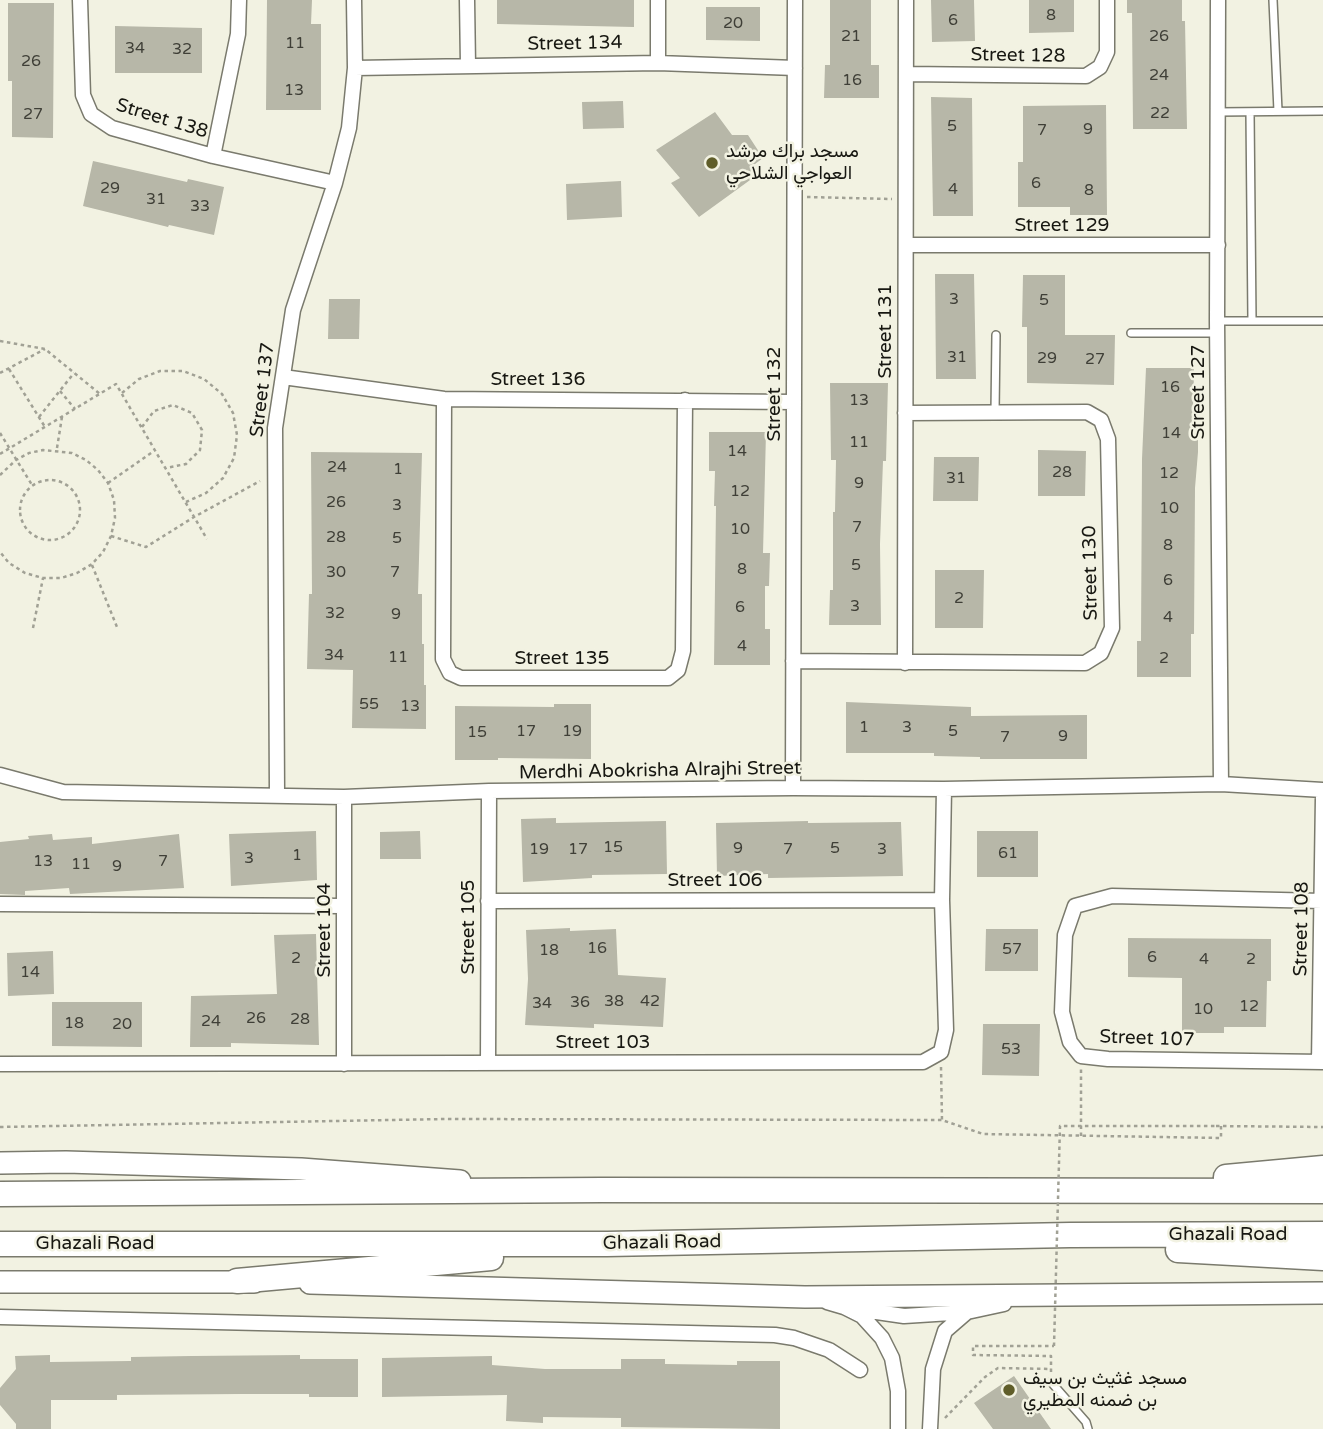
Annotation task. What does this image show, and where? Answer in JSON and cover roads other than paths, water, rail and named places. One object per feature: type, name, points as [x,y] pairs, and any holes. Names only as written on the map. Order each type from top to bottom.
[{"type":"highway","points":[[1081,1192],[1323,1168]]},
{"type":"highway","points":[[0,1194],[602,1190],[1323,1191]]},
{"type":"highway","name":"Ghazali Road","points":[[0,1244],[607,1244],[1070,1235],[1323,1234]]},
{"type":"highway","points":[[1070,1235],[1123,1246],[1323,1258]]},
{"type":"highway","points":[[237,1282],[443,1263],[607,1244]]},
{"type":"main road","points":[[0,1163],[66,1162],[301,1169],[602,1190]]},
{"type":"main road","points":[[0,1282],[237,1282],[805,1297],[1323,1293]]},
{"type":"street","name":"Street 138","points":[[80,0],[83,95],[91,114],[112,128],[214,156],[335,183]]},
{"type":"street","points":[[214,156],[238,34],[239,0]]},
{"type":"street","name":"Street 137","points":[[277,794],[275,428],[293,310],[335,183],[349,128],[355,68],[354,0]]},
{"type":"street","points":[[467,0],[468,65]]},
{"type":"street","points":[[658,0],[658,63]]},
{"type":"street","name":"Street 132","points":[[793,788],[795,0]]},
{"type":"street","name":"Street 131","points":[[905,663],[906,0]]},
{"type":"street","name":"Street 128","points":[[906,74],[1086,76],[1100,67],[1107,52],[1107,0]]},
{"type":"street","name":"Street 127","points":[[1218,0],[1217,327],[1221,785]]},
{"type":"street","name":"Street 134","points":[[355,68],[658,63],[795,68]]},
{"type":"street","name":"Street 129","points":[[905,245],[1217,246]]},
{"type":"street","name":"Street 136","points":[[283,377],[444,399],[794,402]]},
{"type":"street","name":"Street 135","points":[[444,399],[443,659],[450,673],[461,678],[668,678],[678,670],[683,651],[685,400]]},
{"type":"street","name":"Street 130","points":[[793,661],[1085,663],[1101,653],[1112,628],[1108,439],[1101,420],[1087,412],[905,413]]},
{"type":"street","name":"Merdhi Abokrisha Alrajhi Street","points":[[0,775],[63,792],[344,797],[793,788],[1221,785],[1323,790]]},
{"type":"street","points":[[942,900],[944,789]]},
{"type":"street","name":"Street 105","points":[[488,1063],[489,792]]},
{"type":"street","name":"Street 104","points":[[344,797],[344,1064]]},
{"type":"street","name":"Street 108","points":[[1321,1062],[1323,797]]},
{"type":"street","name":"Street 107","points":[[1321,1062],[1108,1059],[1082,1056],[1070,1042],[1062,1012],[1065,936],[1075,906],[1112,896],[1322,901]]},
{"type":"street","name":"Street 106","points":[[488,901],[942,900]]},
{"type":"street","name":"Street 103","points":[[0,1064],[923,1062],[941,1052],[946,1030],[942,900]]},
{"type":"street","points":[[0,904],[344,906]]},
{"type":"street","points":[[805,1297],[844,1307],[904,1316],[967,1312],[1044,1294]]},
{"type":"street","points":[[844,1307],[862,1316],[872,1325],[892,1358],[898,1391],[898,1429]]},
{"type":"street","points":[[930,1425],[933,1369],[946,1331],[967,1312]]},
{"type":"street","points":[[0,1317],[775,1335],[794,1338],[829,1350],[860,1370]]},
{"type":"lane","points":[[1273,0],[1278,111]]},
{"type":"lane","points":[[1218,112],[1323,111]]},
{"type":"lane","points":[[1250,112],[1252,321]]},
{"type":"lane","points":[[1131,333],[1217,327],[1252,321],[1323,321]]},
{"type":"lane","points":[[995,412],[996,335]]},
{"type":"lane","points":[[1051,1382],[1086,1422],[1088,1429]]},
{"type":"place","name":"مسجد براك مرشد العواجي الشلاحي","points":[[712,163]]},
{"type":"place","name":"مسجد غثيث بن سيف بن ضمنه المطيري","points":[[1009,1390]]}]
